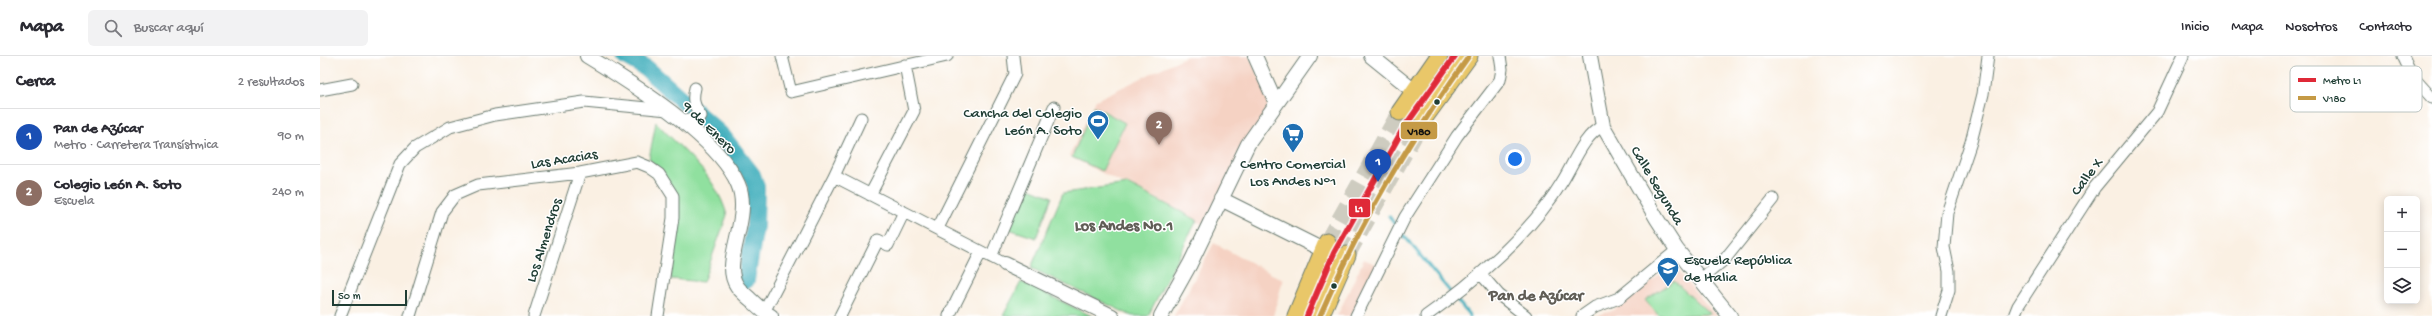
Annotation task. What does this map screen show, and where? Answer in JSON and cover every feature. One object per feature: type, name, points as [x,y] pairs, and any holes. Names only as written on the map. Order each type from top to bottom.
[{"type":"main road","points":[[1400,112],[1413,90],[1439,56]]},
{"type":"main road","points":[[1424,118],[1469,56]]},
{"type":"main road","points":[[1296,316],[1325,246]]},
{"type":"main road","points":[[1320,316],[1347,255]]},
{"type":"street","name":"9 de Enero","points":[[587,56],[637,86],[682,121],[723,161],[738,184],[744,208],[740,233],[730,267],[736,286],[768,314]]},
{"type":"street","points":[[782,56],[792,92],[947,56]]},
{"type":"street","points":[[938,228],[1015,74],[1013,56]]},
{"type":"street","points":[[1255,56],[1276,103]]},
{"type":"street","points":[[1161,316],[1190,264],[1248,144],[1310,56]]},
{"type":"street","points":[[1372,56],[1413,90]]},
{"type":"street","points":[[1356,316],[1405,217],[1457,136],[1500,80],[1502,69],[1500,56]]},
{"type":"street","name":"Calle Segunda","points":[[1590,56],[1603,126],[1657,219],[1678,250],[1730,316]]},
{"type":"street","points":[[1941,316],[1949,290],[1949,271],[1944,247],[1947,213],[1971,142],[1983,94],[1988,56]]},
{"type":"street","name":"Calle X","points":[[2014,316],[2018,306],[2094,187],[2157,112],[2183,56]]},
{"type":"street","points":[[2403,56],[2408,66]]},
{"type":"street","points":[[870,195],[914,111],[905,65]]},
{"type":"street","points":[[320,90],[352,84]]},
{"type":"street","points":[[2422,86],[2432,98]]},
{"type":"street","points":[[682,121],[699,117],[692,99],[695,88]]},
{"type":"street","points":[[340,316],[400,164],[415,148],[450,127],[495,115],[584,102],[668,110]]},
{"type":"street","points":[[949,316],[986,255],[1054,107]]},
{"type":"street","points":[[768,314],[861,118]]},
{"type":"street","points":[[1426,316],[1454,296],[1510,246],[1558,190],[1590,136],[1603,126]]},
{"type":"street","name":"Las Acacias","points":[[410,316],[442,212],[455,195],[478,185],[580,173],[637,162],[649,167],[658,174],[673,196],[673,218],[658,316]]},
{"type":"street","name":"Los Almendros","points":[[534,316],[580,173]]},
{"type":"street","points":[[834,176],[938,228],[986,255],[1112,316]]},
{"type":"street","points":[[1221,199],[1325,246]]},
{"type":"street","points":[[1701,278],[1725,259],[1743,239],[1773,199]]},
{"type":"street","points":[[840,316],[878,240],[888,245],[904,212]]},
{"type":"street","points":[[1582,316],[1595,307],[1619,298],[1678,250]]},
{"type":"street","points":[[1480,273],[1499,295],[1526,316]]},
{"type":"shaded area","points":[[1187,56],[1249,56],[1272,102],[1204,225],[1069,156],[1096,100]]},
{"type":"shaded area","points":[[1214,243],[1283,280],[1273,316],[1174,316]]},
{"type":"shaded area","points":[[1364,259],[1377,265],[1353,316],[1337,316]]},
{"type":"shaded area","name":"Escuela República de Italia","points":[[1673,265],[1716,316],[1594,316],[1612,311]]},
{"type":"green space","name":"Cancha del Colegio León A. Soto","points":[[1094,106],[1125,123],[1102,171],[1072,157]]},
{"type":"green space","points":[[656,122],[706,175],[722,200],[727,215],[703,282],[671,279],[674,239],[664,173],[649,159]]},
{"type":"green space","points":[[1127,184],[1197,220],[1148,316],[1132,316],[1031,268],[1063,193]]},
{"type":"green space","points":[[1027,187],[1052,197],[1036,238],[1009,229]]},
{"type":"green space","points":[[1674,281],[1710,314],[1659,316],[1645,300]]},
{"type":"green space","points":[[1021,282],[1092,316],[1003,316]]},
{"type":"waterway","points":[[625,56],[646,68],[722,136],[752,175],[756,187],[755,226],[746,280]]},
{"type":"waterway","points":[[1389,216],[1397,228]]},
{"type":"waterway","points":[[1401,232],[1470,316]]},
{"type":"tunnel","points":[[1327,242],[1400,112]]},
{"type":"tunnel","points":[[1347,255],[1424,118]]},
{"type":"metro line","name":"L1","points":[[1307,316],[1334,253],[1403,129],[1455,56]]},
{"type":"transit line","name":"V180","points":[[1320,316],[1335,281],[1387,182],[1426,118],[1469,56]]},
{"type":"place","name":"Cancha del Colegio León A. Soto","points":[[1098,140]]},
{"type":"place","name":"Colegio León A. Soto","points":[[1159,145]]},
{"type":"place","name":"Centro Comercial Los Andes N°1","points":[[1293,154]]},
{"type":"place","name":"Pan de Azúcar","points":[[1378,182]]},
{"type":"place","name":"Escuela República de Italia","points":[[1668,288]]},
{"type":"district","name":"Los Andes No.1","points":[[1124,224]]},
{"type":"district","name":"Pan de Azúcar","points":[[1536,294]]}]
